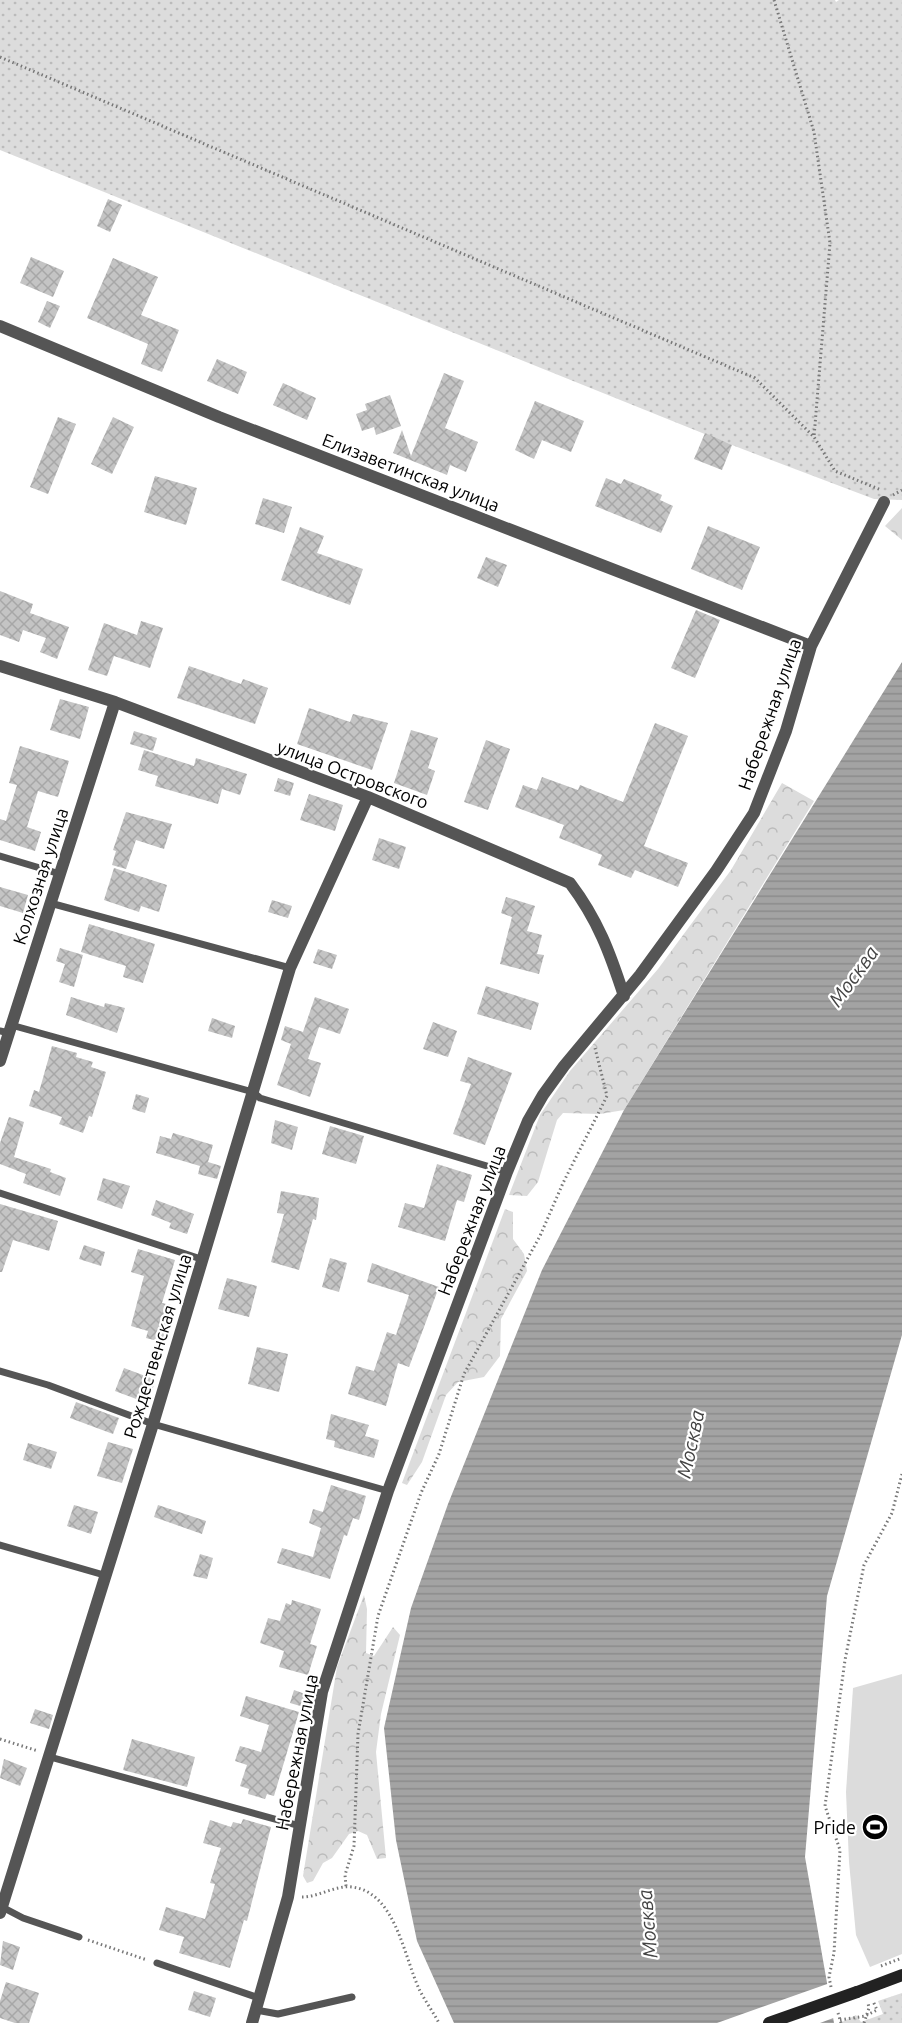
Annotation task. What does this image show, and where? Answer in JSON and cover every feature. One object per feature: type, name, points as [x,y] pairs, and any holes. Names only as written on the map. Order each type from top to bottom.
[{"type":"main road","points":[[770,2023],[902,1975]]},
{"type":"street","name":"Елизаветинская улица","points":[[0,326],[219,417],[811,646]]},
{"type":"street","name":"Набережная улица","points":[[252,2023],[288,1897],[322,1692],[388,1491],[528,1121],[543,1095],[624,996],[716,871],[754,813],[786,731],[811,646],[884,502]]},
{"type":"street","name":"улица Островского","points":[[0,666],[115,702],[368,797],[570,884],[587,906],[606,940],[624,996]]},
{"type":"street","name":"Колхозная улица","points":[[0,1061],[7,1030],[51,903],[115,702]]},
{"type":"street","name":"Рождественская улица","points":[[1,1910],[153,1424],[290,968],[368,797]]},
{"type":"lane","points":[[0,856],[60,874]]},
{"type":"lane","points":[[51,903],[290,968]]},
{"type":"lane","points":[[7,1030],[253,1092],[260,1098],[507,1172]]},
{"type":"lane","points":[[0,1193],[201,1259]]},
{"type":"lane","points":[[0,1371],[48,1385],[153,1424],[388,1491]]},
{"type":"lane","points":[[0,1545],[104,1575]]},
{"type":"lane","points":[[50,1757],[300,1826]]},
{"type":"lane","points":[[1,1910],[79,1937]]},
{"type":"lane","points":[[158,1963],[278,2014],[352,1997]]},
{"type":"path","points":[[774,0],[814,132],[830,243],[814,437]]},
{"type":"path","points":[[0,57],[754,378],[814,437],[835,471],[882,490],[884,502]]},
{"type":"path","points":[[346,1886],[345,1875],[354,1846],[358,1734],[378,1616],[421,1493],[439,1454],[464,1374],[540,1236],[563,1183],[607,1096],[603,1071],[591,1035]]},
{"type":"path","points":[[834,1953],[840,1850],[825,1806],[845,1660],[864,1564],[892,1513],[902,1474]]},
{"type":"path","points":[[0,1738],[50,1757]]},
{"type":"path","points":[[288,1897],[310,1897],[346,1886],[355,1887],[379,1899],[385,1906],[419,1989],[439,2023]]},
{"type":"path","points":[[79,1937],[158,1963]]},
{"type":"path","points":[[840,2020],[865,2016],[877,2010],[873,2001]]},
{"type":"path","points":[[864,2023],[869,2008],[867,2003]]},
{"type":"green space","points":[[0,0],[835,0],[836,2],[839,0],[902,0],[902,500],[874,499],[732,445],[0,150]]},
{"type":"green space","points":[[902,508],[902,540],[885,526]]},
{"type":"green space","points":[[782,783],[814,801],[624,1110],[600,1114],[563,1113],[557,1120],[538,1182],[527,1196],[509,1195],[540,1115],[570,1071],[658,969],[731,870]]},
{"type":"green space","points":[[505,1209],[513,1212],[513,1239],[524,1254],[527,1271],[501,1319],[500,1356],[484,1377],[458,1382],[446,1395],[422,1462],[407,1485],[402,1483]]},
{"type":"green space","points":[[364,1595],[367,1609],[366,1653],[374,1656],[393,1627],[400,1635],[381,1714],[376,1752],[386,1858],[377,1859],[367,1835],[358,1831],[349,1834],[332,1858],[323,1863],[313,1881],[307,1883],[303,1876],[337,1667]]},
{"type":"green space","name":"Pride","points":[[902,1674],[902,1954],[870,1967],[856,1935],[849,1862],[846,1792],[853,1688]]},
{"type":"green space","points":[[902,1993],[902,2023],[840,2023],[856,2015],[861,2022],[883,2014],[878,2001]]},
{"type":"water","name":"Москва","points":[[902,662],[902,1335],[827,1596],[805,1857],[834,2023],[454,2023],[417,1941],[396,1840],[384,1728],[411,1608],[448,1504],[542,1270],[624,1110]]},
{"type":"pier","points":[[830,1983],[836,2017],[820,2023],[717,2023]]},
{"type":"building","points":[[108,199],[122,205],[110,232],[97,226]]},
{"type":"building","points":[[31,257],[64,271],[53,297],[20,283]]},
{"type":"building","points":[[113,258],[158,277],[141,315],[179,330],[162,372],[141,364],[148,344],[87,318]]},
{"type":"building","points":[[47,301],[60,306],[50,328],[38,322]]},
{"type":"building","points":[[217,359],[247,372],[238,394],[207,381]]},
{"type":"building","points":[[444,373],[464,381],[445,428],[478,442],[466,472],[450,465],[447,475],[393,453],[402,430],[411,456]]},
{"type":"building","points":[[283,383],[316,398],[307,420],[273,405]]},
{"type":"building","points":[[390,395],[401,426],[376,435],[374,427],[362,431],[356,414],[367,410],[365,404]]},
{"type":"building","points":[[535,401],[584,421],[571,452],[542,440],[534,459],[515,450]]},
{"type":"building","points":[[58,417],[76,424],[48,494],[30,487]]},
{"type":"building","points":[[113,417],[134,427],[112,474],[91,464]]},
{"type":"building","points":[[705,433],[732,445],[722,470],[694,459]]},
{"type":"building","points":[[155,476],[197,488],[186,525],[144,512]]},
{"type":"building","points":[[606,478],[621,484],[624,479],[662,495],[660,500],[673,506],[661,533],[595,506]]},
{"type":"building","points":[[263,498],[292,507],[284,533],[255,524]]},
{"type":"building","points":[[708,526],[760,547],[742,590],[691,569]]},
{"type":"building","points":[[300,527],[324,536],[317,553],[363,569],[350,605],[281,580]]},
{"type":"building","points":[[486,557],[507,565],[498,587],[477,578]]},
{"type":"building","points":[[0,591],[33,604],[30,613],[69,627],[57,659],[40,652],[46,638],[23,630],[19,642],[0,635]]},
{"type":"building","points":[[696,610],[720,620],[695,678],[671,668]]},
{"type":"building","points":[[141,621],[163,628],[150,668],[114,656],[107,676],[88,670],[104,623],[137,635]]},
{"type":"building","points":[[189,666],[241,684],[243,679],[268,688],[255,724],[177,698]]},
{"type":"building","points":[[60,699],[89,707],[80,739],[50,730]]},
{"type":"building","points":[[309,708],[350,722],[353,714],[388,723],[372,770],[297,744]]},
{"type":"building","points":[[655,723],[688,736],[644,846],[688,863],[678,887],[635,870],[631,878],[598,865],[602,855],[559,838],[564,825],[515,807],[523,785],[537,790],[542,777],[578,790],[580,785],[623,802]]},
{"type":"building","points":[[411,730],[438,738],[428,768],[435,771],[427,795],[394,783]]},
{"type":"building","points":[[134,731],[157,738],[153,751],[130,744]]},
{"type":"building","points":[[486,740],[510,749],[488,810],[464,802]]},
{"type":"building","points":[[20,746],[69,761],[58,797],[38,791],[27,827],[41,832],[35,851],[0,840],[0,819],[6,821],[17,785],[9,783]]},
{"type":"building","points":[[144,750],[194,766],[196,758],[247,774],[240,795],[222,789],[218,804],[155,786],[158,776],[138,770]]},
{"type":"building","points":[[278,778],[294,783],[290,796],[274,791]]},
{"type":"building","points":[[309,794],[343,805],[335,831],[300,820]]},
{"type":"building","points":[[126,812],[172,824],[164,849],[136,840],[126,869],[112,865],[116,851],[113,850]]},
{"type":"building","points":[[379,838],[406,847],[399,869],[372,860]]},
{"type":"building","points":[[114,868],[167,885],[159,912],[141,906],[139,912],[104,900]]},
{"type":"building","points":[[0,887],[28,895],[23,913],[0,906]]},
{"type":"building","points":[[506,897],[535,906],[527,931],[542,935],[537,954],[544,955],[539,974],[500,964],[512,917],[501,913]]},
{"type":"building","points":[[272,900],[292,906],[288,918],[268,912]]},
{"type":"building","points":[[89,924],[155,944],[143,983],[123,977],[126,966],[81,952]]},
{"type":"building","points":[[60,948],[83,955],[74,987],[59,982],[65,964],[56,961]]},
{"type":"building","points":[[318,949],[337,955],[332,969],[313,963]]},
{"type":"building","points":[[486,986],[539,1003],[531,1030],[477,1014]]},
{"type":"building","points":[[71,997],[104,1007],[105,1003],[125,1008],[117,1033],[66,1015]]},
{"type":"building","points":[[315,997],[349,1009],[340,1034],[319,1027],[308,1059],[321,1063],[310,1097],[277,1085],[291,1044],[281,1040],[285,1026],[303,1032]]},
{"type":"building","points":[[212,1018],[235,1026],[232,1038],[208,1031]]},
{"type":"building","points":[[433,1022],[457,1031],[448,1057],[423,1049]]},
{"type":"building","points":[[52,1046],[77,1053],[76,1057],[93,1062],[91,1067],[106,1072],[92,1117],[89,1116],[83,1133],[59,1124],[62,1117],[29,1106],[34,1090],[39,1092]]},
{"type":"building","points":[[468,1057],[512,1073],[485,1145],[453,1134],[471,1084],[460,1081]]},
{"type":"building","points":[[136,1094],[149,1098],[145,1113],[132,1109]]},
{"type":"building","points":[[9,1117],[24,1122],[14,1157],[51,1169],[50,1172],[66,1178],[60,1196],[23,1183],[26,1174],[0,1164],[0,1143]]},
{"type":"building","points":[[275,1120],[298,1127],[292,1150],[271,1143]]},
{"type":"building","points":[[330,1126],[364,1136],[356,1164],[322,1154]]},
{"type":"building","points":[[173,1133],[213,1145],[208,1162],[221,1166],[217,1179],[198,1174],[200,1166],[156,1153],[160,1136],[171,1139]]},
{"type":"building","points":[[437,1164],[472,1175],[464,1202],[457,1200],[445,1241],[398,1227],[405,1203],[424,1208]]},
{"type":"building","points":[[103,1178],[130,1186],[122,1209],[97,1200]]},
{"type":"building","points":[[281,1191],[319,1198],[316,1220],[313,1219],[299,1270],[271,1262],[284,1214],[277,1213]]},
{"type":"building","points":[[156,1200],[194,1214],[187,1234],[169,1228],[171,1223],[151,1215]]},
{"type":"building","points":[[0,1204],[58,1221],[49,1251],[13,1240],[2,1272],[0,1272]]},
{"type":"building","points":[[84,1245],[105,1252],[101,1266],[79,1259]]},
{"type":"building","points":[[138,1249],[175,1260],[162,1303],[171,1305],[162,1342],[146,1338],[148,1331],[131,1326],[144,1276],[131,1272]]},
{"type":"building","points":[[330,1258],[347,1263],[339,1292],[322,1287]]},
{"type":"building","points":[[372,1263],[439,1287],[409,1367],[398,1363],[386,1406],[348,1394],[356,1366],[374,1371],[387,1332],[396,1335],[409,1295],[367,1282]]},
{"type":"building","points":[[227,1278],[257,1286],[249,1317],[218,1309]]},
{"type":"building","points":[[257,1347],[288,1354],[279,1392],[248,1384]]},
{"type":"building","points":[[124,1368],[156,1380],[147,1403],[115,1391]]},
{"type":"building","points":[[76,1402],[119,1418],[113,1434],[70,1418]]},
{"type":"building","points":[[331,1414],[369,1425],[365,1436],[379,1440],[374,1458],[334,1447],[335,1441],[326,1439]]},
{"type":"building","points":[[108,1442],[133,1449],[122,1483],[97,1476]]},
{"type":"building","points":[[28,1443],[57,1452],[51,1469],[23,1460]]},
{"type":"building","points":[[331,1485],[366,1496],[359,1520],[353,1518],[347,1536],[344,1535],[330,1579],[277,1563],[282,1548],[313,1557],[321,1528],[309,1523],[313,1509],[323,1512]]},
{"type":"building","points":[[74,1505],[98,1512],[91,1534],[67,1526]]},
{"type":"building","points":[[158,1505],[206,1521],[202,1534],[154,1517]]},
{"type":"building","points":[[200,1554],[213,1558],[207,1579],[193,1576]]},
{"type":"building","points":[[292,1600],[321,1609],[310,1644],[317,1646],[308,1675],[279,1667],[284,1651],[260,1643],[268,1618],[280,1621],[286,1603],[291,1605]]},
{"type":"building","points":[[294,1690],[308,1695],[304,1707],[290,1703]]},
{"type":"building","points":[[246,1696],[299,1712],[274,1796],[267,1794],[265,1799],[248,1794],[249,1789],[240,1786],[247,1765],[235,1761],[240,1746],[261,1752],[269,1725],[240,1716]]},
{"type":"building","points":[[35,1709],[53,1715],[49,1729],[30,1723]]},
{"type":"building","points":[[132,1739],[195,1757],[187,1787],[123,1770]]},
{"type":"building","points":[[4,1759],[27,1768],[20,1786],[0,1778]]},
{"type":"building","points":[[243,1819],[271,1827],[247,1921],[244,1920],[230,1968],[179,1953],[184,1937],[159,1930],[166,1907],[205,1919],[215,1884],[210,1883],[221,1848],[203,1843],[210,1820],[231,1827],[233,1822],[241,1824]]},
{"type":"building","points":[[3,1941],[20,1947],[13,1970],[0,1965]]},
{"type":"building","points":[[6,1982],[39,1993],[29,2023],[15,2023],[0,2018],[0,2001]]},
{"type":"building","points":[[194,1991],[216,1998],[210,2017],[188,2010]]},
{"type":"place","name":"Pride","points":[[875,1827]]}]
